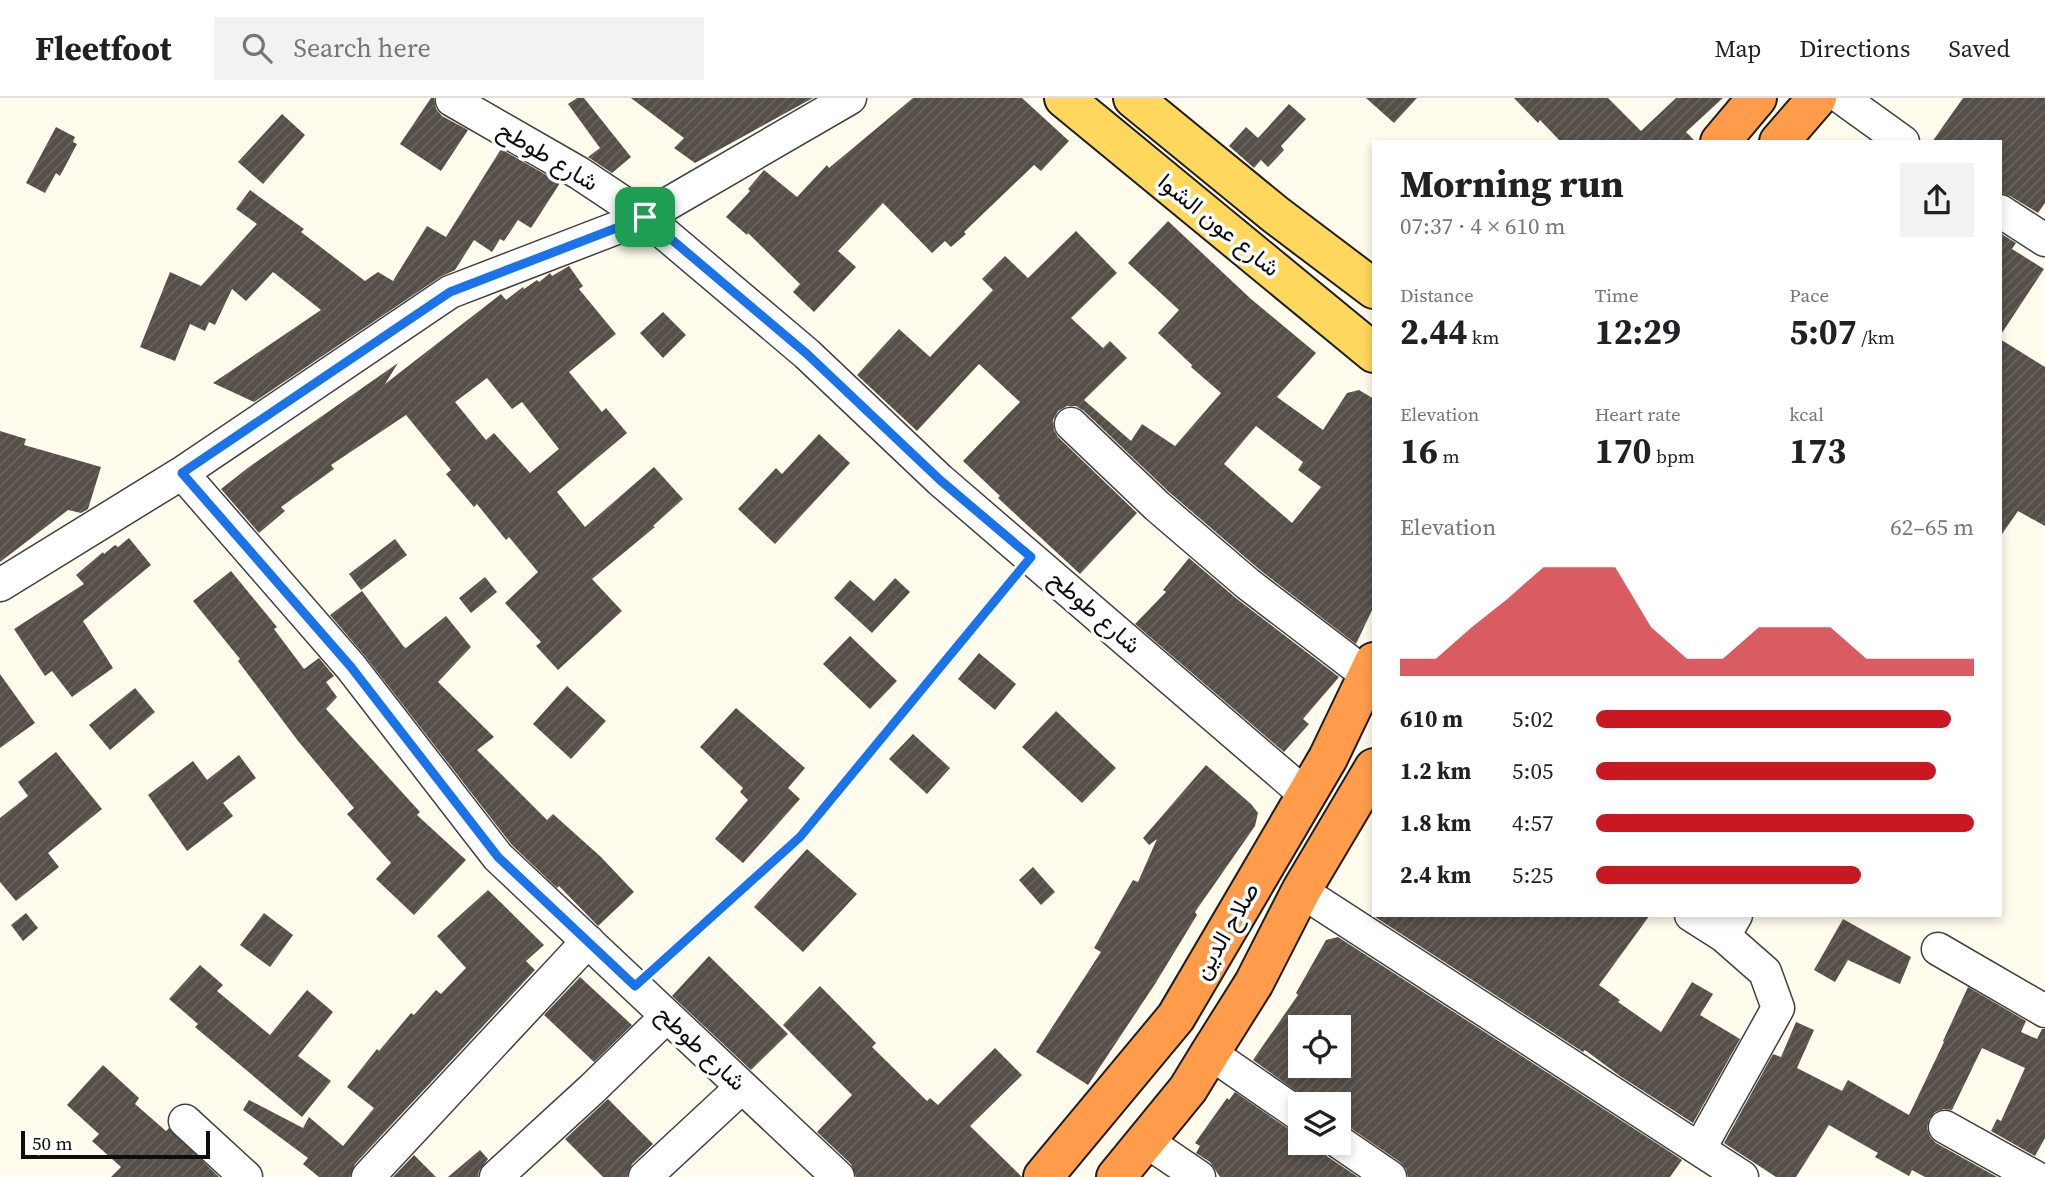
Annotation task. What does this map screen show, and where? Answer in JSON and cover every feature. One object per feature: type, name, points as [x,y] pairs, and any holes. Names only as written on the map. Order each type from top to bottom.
[{"type":"highway","points":[[1722,140],[1757,98]]},
{"type":"highway","points":[[1781,140],[1816,98]]},
{"type":"highway","name":"صلاح الدين","points":[[1043,1177],[1175,1017],[1328,758],[1370,668]]},
{"type":"highway","name":"صلاح الدين","points":[[1116,1177],[1188,1089],[1254,982],[1301,891],[1372,771]]},
{"type":"main road","name":"شارع عون الشوا","points":[[1064,98],[1372,351]]},
{"type":"main road","name":"شارع عون الشوا","points":[[1133,98],[1276,215],[1372,287]]},
{"type":"street","points":[[0,585],[182,473],[450,292],[645,217],[850,98]]},
{"type":"street","points":[[1842,98],[1900,140]]},
{"type":"street","name":"شارع طوطح","points":[[452,100],[579,173],[645,217],[807,354],[940,480],[1306,795]]},
{"type":"street","points":[[2002,212],[2045,240]]},
{"type":"street","points":[[1071,424],[1157,506],[1248,584],[1370,668]]},
{"type":"street","name":"شارع طوطح","points":[[182,473],[351,667],[498,857],[838,1177]]},
{"type":"street","points":[[1301,891],[1742,1177]]},
{"type":"street","points":[[1698,917],[1730,926],[1765,972],[1778,1008],[1700,1148]]},
{"type":"street","points":[[368,1177],[588,941]]},
{"type":"street","points":[[1938,949],[2045,1011]]},
{"type":"street","points":[[496,1177],[667,1016]]},
{"type":"street","points":[[1210,1053],[1288,1107]]},
{"type":"street","points":[[645,1177],[742,1087]]},
{"type":"street","points":[[185,1121],[246,1177]]},
{"type":"street","points":[[1945,1127],[2035,1177]]},
{"type":"street","points":[[1146,1141],[1199,1177]]},
{"type":"street","points":[[1351,1150],[1390,1177]]},
{"type":"path","points":[[635,986],[800,837],[1031,557]]},
{"type":"building","points":[[431,98],[434,98],[436,109],[442,116],[468,130],[441,171],[400,144]]},
{"type":"building","points":[[577,98],[584,98],[631,157],[612,173],[588,157],[600,148],[568,104]]},
{"type":"building","points":[[631,98],[813,98],[695,163],[674,148],[684,138]]},
{"type":"building","points":[[913,98],[1022,98],[1069,141],[1041,171],[1034,165],[951,247],[945,241],[932,253],[883,203],[838,251],[856,267],[814,312],[793,292],[800,284],[748,233],[747,235],[726,217],[750,191],[748,189],[764,170],[797,197],[827,165],[829,168]]},
{"type":"building","points":[[1366,98],[1417,98],[1394,123]]},
{"type":"building","points":[[1514,98],[1608,98],[1641,131],[1676,98],[1723,98],[1686,132],[1694,140],[1559,140],[1540,120],[1538,123]]},
{"type":"building","points":[[1963,98],[2045,98],[2045,203],[2038,213],[2002,194],[2002,140],[1933,140]]},
{"type":"building","points":[[1289,104],[1306,119],[1281,146],[1284,150],[1268,167],[1261,160],[1254,168],[1229,146],[1246,127],[1258,138]]},
{"type":"building","points":[[282,114],[305,135],[263,184],[238,162]]},
{"type":"building","points":[[56,127],[75,137],[73,142],[77,144],[60,176],[56,173],[45,193],[26,183]]},
{"type":"building","points":[[501,149],[560,183],[531,228],[518,220],[504,241],[500,239],[492,252],[474,240],[455,270],[440,277],[254,402],[213,383],[321,310],[273,272],[246,301],[232,289],[215,325],[209,322],[205,331],[190,324],[175,361],[140,347],[170,272],[201,286],[257,224],[236,209],[250,190],[304,229],[301,232],[365,281],[378,272],[393,281],[427,226],[446,237]]},
{"type":"building","points":[[1168,221],[1251,299],[1316,353],[1277,397],[1323,430],[1347,393],[1359,390],[1372,398],[1372,610],[1356,644],[1260,570],[1169,492],[1076,406],[1067,406],[1058,411],[1053,420],[1054,430],[1058,437],[1137,513],[1080,574],[998,498],[1000,496],[963,461],[1020,402],[979,364],[917,431],[857,375],[899,329],[930,357],[993,290],[982,279],[1005,256],[1028,278],[1076,231],[1117,273],[1071,318],[1103,348],[1110,341],[1127,358],[1084,400],[1131,441],[1142,424],[1175,446],[1221,393],[1158,333],[1179,310],[1128,263]],"holes":[[[1256,426],[1303,462],[1298,470],[1321,487],[1292,523],[1224,464]]]},
{"type":"building","points":[[2002,234],[2016,243],[2012,249],[2044,269],[2002,333]]},
{"type":"building","points":[[569,266],[583,286],[579,289],[616,334],[569,372],[602,412],[606,408],[627,433],[557,492],[585,527],[654,467],[683,499],[653,526],[655,527],[592,579],[622,611],[558,670],[536,646],[541,642],[505,603],[538,572],[509,537],[506,540],[477,504],[474,507],[446,474],[451,470],[406,415],[331,465],[334,469],[281,507],[285,511],[259,533],[221,489],[398,363],[385,384],[501,294],[506,300],[523,287],[524,289],[537,280],[539,282],[550,273],[552,276]],"holes":[[[487,378],[512,409],[522,402],[559,449],[530,473],[494,433],[486,440],[455,402]]]},
{"type":"building","points":[[663,312],[686,335],[663,358],[640,333]]},
{"type":"building","points":[[2002,340],[2045,367],[2045,526],[2018,511],[2002,534]]},
{"type":"building","points":[[0,431],[26,439],[24,445],[101,467],[88,509],[81,513],[68,510],[0,562]]},
{"type":"building","points":[[819,434],[850,463],[775,544],[738,509],[776,468],[782,474]]},
{"type":"building","points":[[129,538],[151,565],[83,621],[113,668],[72,697],[52,671],[45,676],[14,629],[84,584],[76,575],[103,552],[104,554],[115,545],[118,547]]},
{"type":"building","points":[[395,539],[407,555],[361,590],[349,574]]},
{"type":"building","points":[[1189,558],[1237,599],[1339,677],[1303,719],[1309,724],[1284,752],[1135,624],[1166,592],[1163,590]]},
{"type":"building","points":[[231,571],[277,627],[274,629],[304,669],[319,658],[334,676],[326,682],[337,697],[326,709],[420,812],[417,815],[466,860],[414,915],[376,879],[391,863],[347,814],[354,808],[298,741],[238,661],[240,659],[193,601]]},
{"type":"building","points":[[485,577],[497,592],[471,613],[459,598]]},
{"type":"building","points":[[895,578],[910,592],[872,633],[834,598],[850,580],[874,601]]},
{"type":"building","points":[[362,591],[404,647],[446,616],[471,647],[438,682],[494,737],[477,750],[547,820],[553,814],[601,857],[634,892],[598,926],[559,886],[557,888],[512,845],[330,615]]},
{"type":"building","points":[[850,636],[897,681],[870,709],[823,664]]},
{"type":"building","points":[[979,653],[1016,684],[995,710],[958,679]]},
{"type":"building","points":[[0,674],[35,723],[0,748]]},
{"type":"building","points":[[567,686],[606,721],[571,759],[533,724]]},
{"type":"building","points":[[135,688],[155,712],[110,750],[89,725]]},
{"type":"building","points":[[736,708],[805,768],[788,788],[800,799],[743,863],[715,839],[748,800],[740,792],[743,788],[700,747]]},
{"type":"building","points":[[1056,711],[1116,768],[1082,803],[1022,747]]},
{"type":"building","points":[[913,734],[950,768],[927,794],[889,759]]},
{"type":"building","points":[[56,752],[102,809],[48,853],[59,867],[16,901],[0,882],[0,818],[28,796],[18,782]]},
{"type":"building","points":[[239,755],[256,778],[223,803],[233,816],[187,851],[148,795],[193,761],[207,780]]},
{"type":"building","points":[[1206,765],[1251,804],[1258,813],[1255,826],[1195,912],[1197,915],[1155,984],[1088,1085],[1036,1052],[1101,952],[1094,948],[1133,880],[1138,882],[1157,839],[1149,845],[1143,838]]},
{"type":"building","points":[[807,849],[857,894],[803,952],[754,907]]},
{"type":"building","points":[[1033,867],[1055,892],[1041,905],[1019,880]]},
{"type":"building","points":[[488,890],[544,945],[526,961],[535,970],[355,1164],[350,1177],[319,1177],[303,1164],[308,1158],[243,1110],[249,1100],[303,1128],[309,1117],[343,1146],[374,1108],[347,1087],[377,1049],[379,1051],[411,1013],[414,1015],[436,990],[441,994],[466,968],[437,936]]},
{"type":"building","points":[[26,913],[38,928],[23,941],[11,925]]},
{"type":"building","points":[[264,913],[293,935],[270,967],[240,945]]},
{"type":"building","points":[[1375,917],[1649,917],[1599,985],[1661,1032],[1692,982],[1713,994],[1700,1015],[1740,1039],[1693,1123],[1585,1050],[1583,1052]]},
{"type":"building","points":[[1843,919],[1911,957],[1900,984],[1848,960],[1835,982],[1814,970]]},
{"type":"building","points":[[1338,937],[1682,1160],[1670,1177],[1408,1177],[1400,1162],[1351,1128],[1351,1092],[1297,1092],[1253,1060],[1298,995],[1296,993],[1326,940]]},
{"type":"building","points":[[709,956],[788,1034],[751,1070],[672,996]]},
{"type":"building","points":[[200,965],[223,985],[217,991],[270,1035],[307,990],[333,1012],[298,1056],[331,1081],[302,1117],[195,1027],[198,1024],[169,999]]},
{"type":"building","points":[[580,977],[632,1025],[594,1062],[544,1015]]},
{"type":"building","points":[[820,986],[876,1043],[872,1047],[927,1101],[930,1098],[938,1105],[995,1048],[1022,1075],[970,1126],[1022,1177],[856,1177],[851,1164],[817,1132],[852,1095],[783,1025]]},
{"type":"building","points":[[1968,987],[2026,1021],[2021,1032],[2037,1039],[2042,1029],[2045,1029],[2045,1138],[2035,1156],[1991,1131],[1997,1119],[2001,1121],[2025,1068],[1982,1048],[1952,1110],[1935,1112],[1929,1119],[1927,1128],[1936,1143],[1997,1177],[1925,1177],[1912,1170],[1909,1176],[1875,1157],[1878,1153],[1829,1125],[1796,1177],[1776,1177],[1724,1143],[1773,1054],[1781,1057],[1796,1022],[1814,1030],[1797,1068],[1842,1091],[1848,1080],[1909,1115]]},
{"type":"building","points":[[103,1065],[139,1098],[135,1104],[166,1131],[169,1128],[219,1177],[111,1177],[121,1167],[92,1141],[99,1134],[67,1105]]},
{"type":"building","points":[[1235,1092],[1288,1129],[1288,1155],[1326,1155],[1358,1177],[1220,1177],[1210,1162],[1196,1153],[1200,1146],[1195,1143],[1227,1098],[1229,1100]]},
{"type":"building","points":[[608,1099],[653,1144],[632,1164],[627,1177],[603,1177],[565,1139]]},
{"type":"building","points":[[480,1150],[488,1159],[478,1177],[448,1177]]},
{"type":"building","points":[[414,1155],[436,1177],[393,1177]]},
{"type":"route","points":[[645,217],[807,354],[940,480],[1031,557],[800,837],[635,986],[498,857],[351,667],[182,473],[450,292],[645,217]]}]
